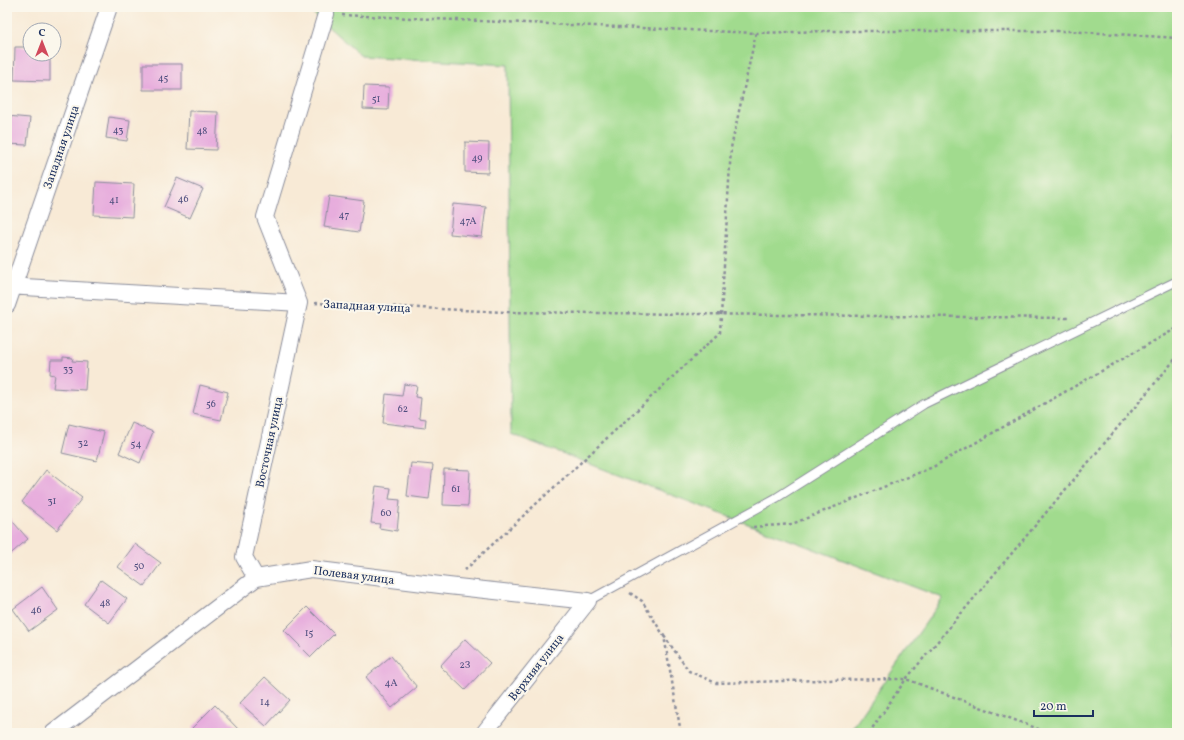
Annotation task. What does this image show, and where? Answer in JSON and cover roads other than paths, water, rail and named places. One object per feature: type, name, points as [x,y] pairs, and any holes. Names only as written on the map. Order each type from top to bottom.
[{"type":"street","name":"Западная улица","points":[[7,305],[10,286],[110,7]]},
{"type":"street","points":[[10,286],[299,303],[265,217],[326,14]]},
{"type":"street","name":"Восточная улица","points":[[256,578],[244,557],[299,303]]},
{"type":"street","name":"Полевая улица","points":[[53,733],[256,578],[311,568],[448,586],[588,601]]},
{"type":"street","name":"Верхняя улица","points":[[484,733],[588,601]]},
{"type":"lane","points":[[588,601],[776,498],[924,404],[1177,281]]}]
